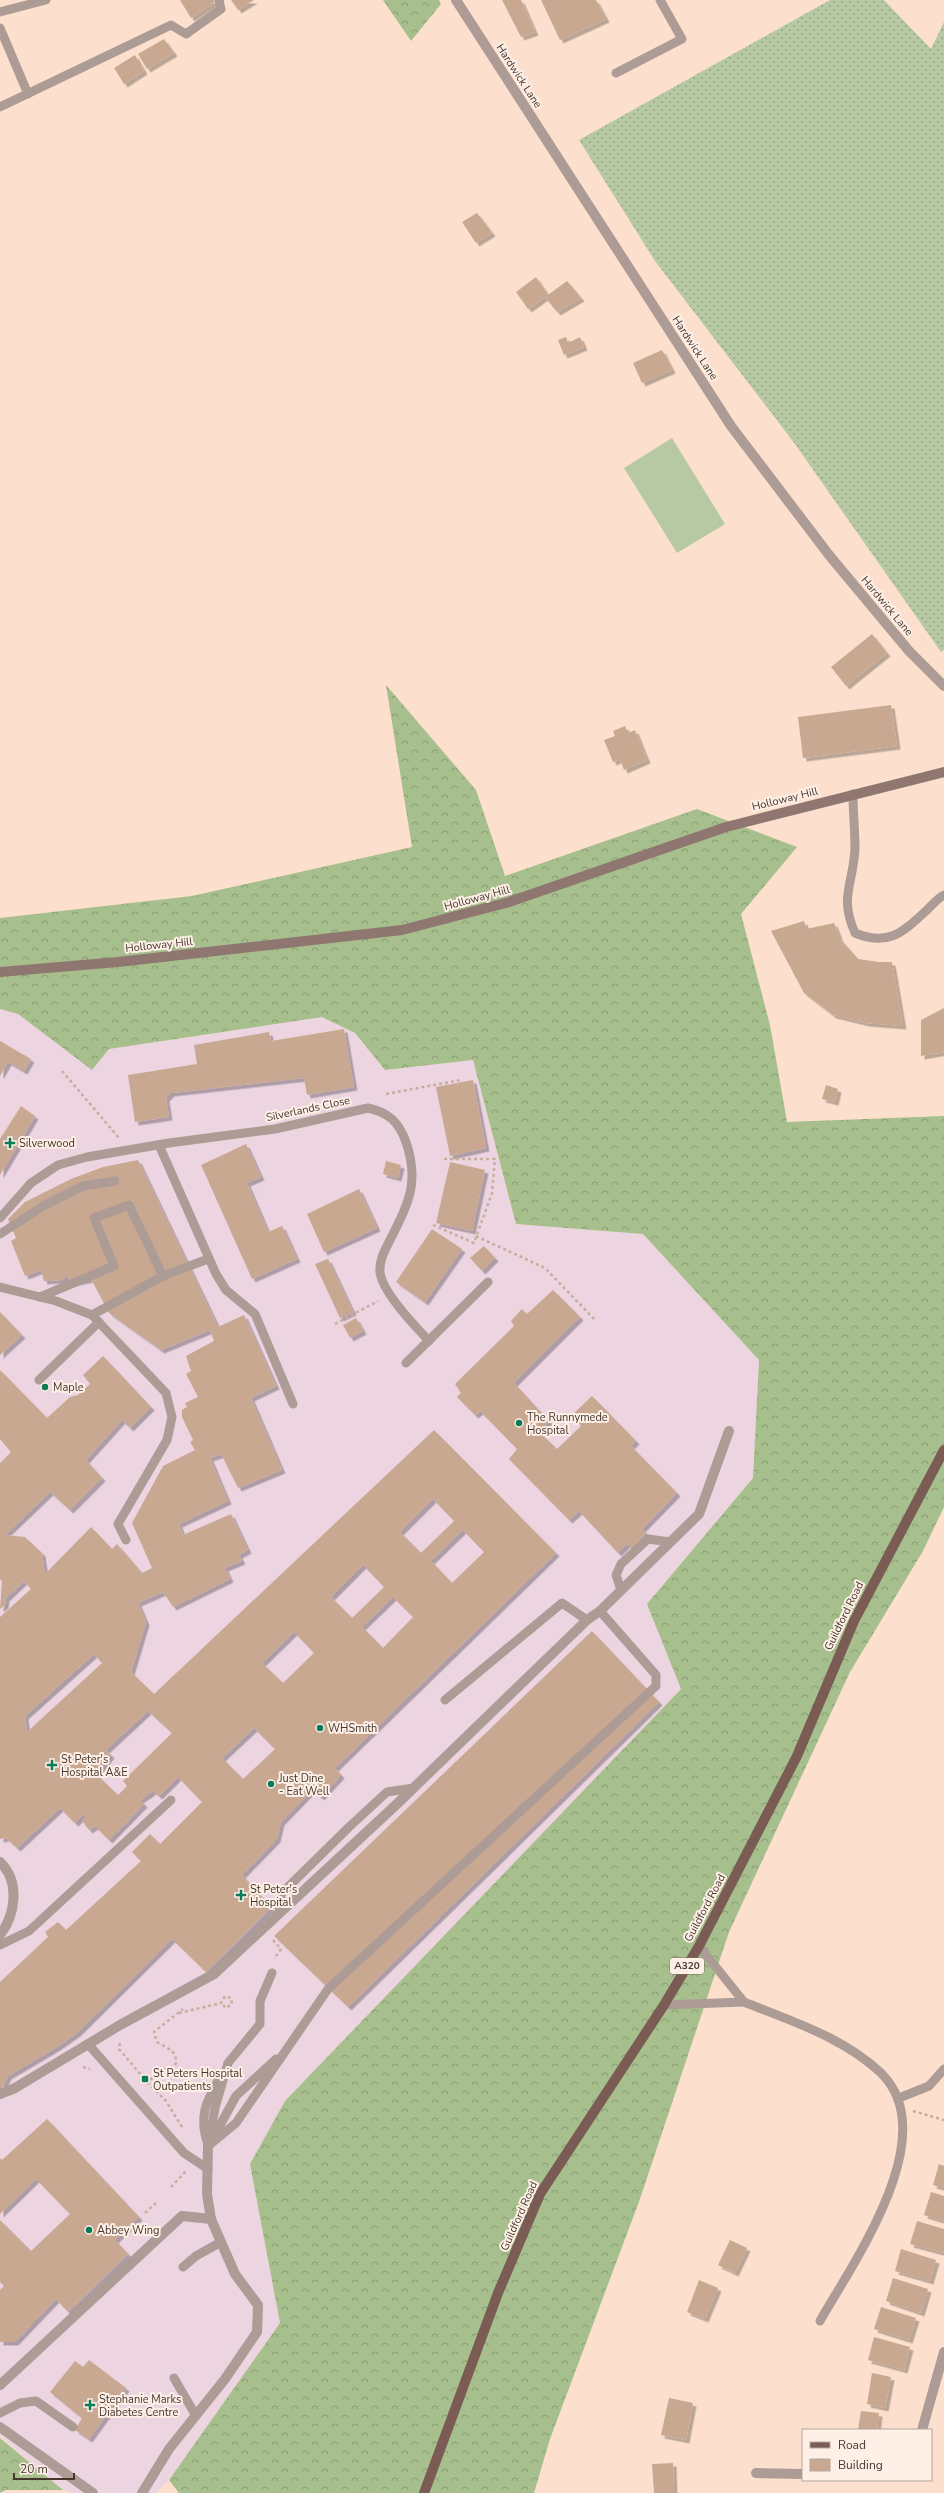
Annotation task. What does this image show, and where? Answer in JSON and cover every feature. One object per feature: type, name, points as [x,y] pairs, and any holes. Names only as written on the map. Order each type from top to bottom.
[{"type":"main road","name":"Holloway Hill","points":[[0,972],[118,962],[402,930],[509,902],[726,827],[944,772]]},
{"type":"main road","name":"Guildford Road","points":[[424,2493],[498,2293],[540,2194],[664,2005],[699,1946],[797,1756],[854,1621],[944,1450]]},
{"type":"main road","name":"Guildford Road","points":[[427,2493],[430,2479]]},
{"type":"street","name":"Hardwick Lane","points":[[456,0],[731,426],[829,556],[909,651],[944,686]]},
{"type":"street","points":[[0,2094],[65,2060],[88,2044],[214,1974],[414,1788],[587,1620],[600,1612],[699,1514],[729,1431]]},
{"type":"street","points":[[0,1862],[8,1870],[15,1902],[5,1928],[0,1935]]},
{"type":"street","points":[[142,2493],[169,2449],[225,2379],[257,2332],[258,2305],[235,2274],[211,2219],[207,2194],[208,2146]]},
{"type":"street","points":[[0,2385],[182,2216],[211,2219]]},
{"type":"street","points":[[922,2429],[944,2352]]},
{"type":"street","points":[[0,2427],[93,2493]]},
{"type":"street","points":[[756,2473],[802,2474]]},
{"type":"lane","points":[[0,107],[171,25],[186,34],[221,9],[219,0]]},
{"type":"lane","points":[[616,73],[682,39],[660,0]]},
{"type":"lane","points":[[0,12],[41,1]]},
{"type":"lane","points":[[0,28],[28,94]]},
{"type":"lane","points":[[853,794],[854,850],[847,891],[847,915],[855,933],[872,940],[882,940],[902,931],[944,895]]},
{"type":"lane","name":"Silverlands Close","points":[[2,1212],[31,1183],[58,1165],[122,1151],[275,1129],[368,1108],[386,1114],[396,1121],[403,1134],[413,1161],[406,1207],[381,1258],[380,1272],[399,1308],[429,1341]]},
{"type":"lane","points":[[159,1145],[208,1259],[226,1290],[255,1314],[293,1404]]},
{"type":"lane","points":[[0,1234],[45,1205],[83,1186],[115,1181]]},
{"type":"lane","points":[[40,1297],[114,1266],[94,1218],[130,1205],[163,1276]]},
{"type":"lane","points":[[92,1315],[163,1276],[208,1259]]},
{"type":"lane","points":[[406,1362],[488,1282]]},
{"type":"lane","points":[[0,1287],[40,1297],[92,1315],[166,1393],[172,1417],[167,1440],[118,1524],[126,1540]]},
{"type":"lane","points":[[39,1380],[99,1322]]},
{"type":"lane","points":[[621,1590],[616,1575],[622,1564],[648,1539],[670,1542]]},
{"type":"lane","points":[[445,1700],[562,1602],[587,1620]]},
{"type":"lane","points":[[208,2146],[236,2123],[328,1990],[656,1686],[656,1675],[600,1612]]},
{"type":"lane","points":[[279,1913],[281,1894],[354,1822],[387,1792],[414,1788]]},
{"type":"lane","points":[[0,1945],[29,1931],[171,1800]]},
{"type":"lane","points":[[699,1946],[744,2002]]},
{"type":"lane","points":[[208,2146],[202,2128],[205,2104],[228,2063],[260,2024],[260,2001],[272,1973]]},
{"type":"lane","points":[[664,2005],[744,2002],[833,2039],[881,2073],[899,2098],[906,2128],[902,2161],[880,2216],[820,2321]]},
{"type":"lane","points":[[88,2044],[184,2153],[208,2169]]},
{"type":"lane","points":[[208,2146],[236,2096],[286,2051]]},
{"type":"lane","points":[[208,2146],[220,2090],[228,2063]]},
{"type":"lane","points":[[899,2098],[929,2086],[944,2069]]},
{"type":"lane","points":[[220,2090],[230,2090],[236,2096]]},
{"type":"lane","points":[[183,2267],[196,2256],[221,2242]]},
{"type":"lane","points":[[174,2378],[196,2416]]},
{"type":"lane","points":[[0,2413],[20,2403],[36,2401],[73,2427]]},
{"type":"path","points":[[62,1071],[111,1126],[122,1143],[122,1151]]},
{"type":"path","points":[[386,1094],[461,1080]]},
{"type":"path","points":[[433,1226],[474,1243],[492,1193],[495,1159],[443,1159]]},
{"type":"path","points":[[476,1236],[545,1268],[596,1322]]},
{"type":"path","points":[[335,1324],[391,1294]]},
{"type":"path","points":[[179,2013],[221,2003],[225,1996],[231,1998],[232,2001],[232,2004],[226,2008],[221,2003]]},
{"type":"path","points":[[148,2083],[158,2071],[176,2066],[177,2058],[175,2052],[157,2042],[154,2032],[185,2008]]},
{"type":"path","points":[[120,2040],[119,2049],[177,2116],[185,2133]]},
{"type":"path","points":[[901,2108],[944,2120]]},
{"type":"path","points":[[171,2188],[186,2171],[183,2165]]},
{"type":"path","points":[[145,2213],[156,2203]]},
{"type":"shaded area","name":"St Peter's Hospital","points":[[0,1009],[18,1014],[92,1069],[109,1049],[322,1017],[355,1033],[385,1070],[473,1060],[516,1224],[643,1234],[759,1360],[753,1478],[647,1604],[681,1689],[285,2101],[250,2164],[280,2323],[169,2480],[156,2493],[74,2493],[63,2490],[0,2436]]},
{"type":"green space","points":[[383,0],[439,0],[441,4],[411,41]]},
{"type":"green space","points":[[830,0],[884,0],[931,49],[944,22],[944,650],[941,652],[795,444],[655,261],[579,140]]},
{"type":"green space","points":[[672,438],[725,524],[677,553],[624,468]]},
{"type":"green space","points":[[386,685],[476,790],[505,876],[697,809],[797,847],[741,914],[770,1025],[787,1122],[944,1116],[944,1507],[923,1551],[850,1672],[729,1932],[640,2199],[550,2439],[534,2493],[179,2493],[169,2480],[280,2323],[250,2164],[285,2101],[681,1689],[647,1604],[753,1478],[759,1360],[643,1234],[516,1224],[473,1060],[385,1070],[355,1033],[322,1017],[109,1049],[92,1070],[18,1014],[0,1009],[0,918],[192,896],[412,847]]},
{"type":"green space","points":[[0,2438],[63,2490],[6,2490],[0,2493]]},
{"type":"building","points":[[180,0],[214,0],[215,2],[191,18]]},
{"type":"building","points":[[231,0],[254,0],[238,10]]},
{"type":"building","points":[[502,0],[521,0],[535,32],[521,37]]},
{"type":"building","points":[[541,0],[596,0],[606,19],[560,40]]},
{"type":"building","points":[[164,39],[174,53],[147,69],[138,54]]},
{"type":"building","points":[[135,55],[144,71],[124,84],[114,68]]},
{"type":"building","points":[[477,213],[492,233],[476,243],[462,222]]},
{"type":"building","points":[[536,277],[548,295],[567,281],[581,298],[557,312],[545,297],[528,309],[516,292]]},
{"type":"building","points":[[566,337],[568,343],[580,337],[584,347],[564,355],[558,340]]},
{"type":"building","points":[[662,350],[672,370],[642,383],[633,363]]},
{"type":"building","points":[[872,634],[887,653],[846,686],[831,667]]},
{"type":"building","points":[[891,705],[897,746],[803,758],[798,717]]},
{"type":"building","points":[[625,726],[628,733],[635,730],[647,760],[624,770],[620,759],[613,762],[604,740],[615,736],[613,731]]},
{"type":"building","points":[[804,921],[806,929],[834,923],[840,939],[858,959],[892,962],[903,1026],[866,1023],[833,1015],[804,993],[771,931]]},
{"type":"building","points":[[944,1008],[944,1052],[921,1056],[921,1020]]},
{"type":"building","points":[[344,1029],[354,1087],[307,1095],[304,1078],[171,1093],[166,1098],[169,1117],[135,1122],[128,1075],[197,1064],[194,1045],[269,1032],[271,1041]]},
{"type":"building","points":[[0,1041],[31,1059],[24,1071],[8,1062],[0,1076]]},
{"type":"building","points":[[473,1080],[486,1148],[450,1156],[436,1087]]},
{"type":"building","points":[[826,1085],[838,1089],[835,1102],[822,1099]]},
{"type":"building","name":"Silverwood","points":[[21,1106],[35,1116],[0,1175],[0,1139]]},
{"type":"building","points":[[246,1144],[261,1177],[247,1183],[268,1232],[282,1226],[297,1259],[252,1279],[201,1165]]},
{"type":"building","points":[[138,1160],[218,1327],[244,1315],[276,1386],[251,1398],[282,1470],[238,1488],[221,1454],[210,1458],[228,1501],[179,1524],[183,1535],[231,1514],[248,1550],[239,1555],[242,1561],[225,1568],[230,1579],[173,1607],[163,1592],[138,1603],[146,1622],[131,1672],[154,1694],[434,1430],[556,1553],[335,1768],[341,1775],[321,1797],[312,1790],[281,1822],[277,1839],[242,1875],[271,1908],[206,1972],[172,1939],[77,2033],[57,2047],[8,2076],[0,2092],[0,1982],[48,1937],[45,1932],[58,1922],[66,1930],[141,1861],[132,1852],[150,1834],[160,1844],[202,1802],[178,1777],[159,1796],[153,1791],[140,1800],[144,1804],[109,1840],[95,1826],[89,1830],[82,1821],[86,1817],[84,1814],[75,1823],[60,1808],[17,1848],[6,1838],[0,1839],[0,1617],[31,1589],[24,1581],[6,1598],[5,1605],[0,1609],[2,1581],[0,1579],[0,1463],[11,1452],[0,1439],[0,1370],[47,1418],[70,1397],[78,1395],[90,1384],[83,1375],[103,1356],[151,1407],[130,1428],[122,1420],[86,1460],[102,1478],[70,1510],[50,1492],[5,1535],[25,1537],[42,1553],[45,1574],[91,1527],[112,1549],[117,1544],[142,1573],[152,1568],[132,1523],[163,1466],[195,1450],[190,1442],[193,1440],[182,1417],[182,1410],[187,1407],[185,1403],[198,1397],[186,1374],[191,1371],[186,1356],[214,1341],[210,1330],[161,1350],[109,1313],[91,1279],[70,1283],[68,1276],[60,1280],[44,1281],[41,1270],[25,1276],[11,1241],[16,1238],[8,1219],[25,1202],[71,1179],[103,1167]],"holes":[[[433,1499],[454,1521],[421,1553],[400,1532]],[[463,1530],[484,1552],[452,1583],[431,1561]],[[363,1565],[384,1587],[352,1618],[331,1597]],[[393,1597],[413,1617],[383,1648],[362,1627]],[[294,1632],[314,1653],[283,1683],[262,1663]],[[94,1654],[102,1663],[27,1732],[25,1716]],[[148,1711],[172,1733],[123,1781],[127,1786],[118,1795],[96,1774],[111,1755],[106,1750]],[[254,1728],[275,1749],[243,1779],[222,1758]]]},
{"type":"building","points":[[386,1161],[401,1165],[398,1178],[383,1174]]},
{"type":"building","points":[[450,1162],[485,1170],[472,1231],[436,1223]]},
{"type":"building","points":[[359,1189],[377,1228],[324,1252],[307,1214]]},
{"type":"building","points":[[432,1229],[462,1249],[425,1302],[396,1282]]},
{"type":"building","points":[[484,1246],[495,1258],[482,1271],[470,1258]]},
{"type":"building","points":[[328,1259],[353,1312],[340,1318],[315,1264]]},
{"type":"building","name":"The Runnymede Hospital","points":[[553,1290],[580,1317],[514,1383],[549,1421],[539,1432],[557,1449],[581,1426],[572,1415],[592,1396],[636,1441],[631,1446],[677,1493],[642,1529],[646,1533],[632,1549],[627,1544],[618,1553],[579,1511],[569,1520],[509,1459],[517,1449],[480,1411],[475,1415],[457,1397],[461,1393],[455,1384],[514,1326],[511,1321],[522,1309],[527,1314]]},
{"type":"building","points":[[0,1312],[22,1335],[0,1355]]},
{"type":"building","points":[[356,1318],[363,1331],[350,1338],[343,1325]]},
{"type":"building","points":[[592,1631],[659,1702],[348,2007],[274,1936]]},
{"type":"building","name":"Abbey Wing","points":[[47,2119],[139,2217],[115,2240],[128,2254],[68,2312],[56,2299],[15,2342],[0,2342],[0,2290],[4,2286],[0,2282],[0,2220],[31,2251],[70,2214],[36,2179],[0,2214],[0,2158],[2,2160]]},
{"type":"building","points":[[939,2164],[944,2166],[944,2188],[933,2185]]},
{"type":"building","points":[[931,2192],[944,2196],[944,2221],[924,2215]]},
{"type":"building","points":[[917,2221],[944,2229],[944,2253],[910,2244]]},
{"type":"building","points":[[730,2240],[747,2248],[735,2273],[718,2265]]},
{"type":"building","points":[[901,2249],[936,2260],[930,2281],[895,2271]]},
{"type":"building","points":[[893,2278],[928,2289],[921,2313],[886,2301]]},
{"type":"building","points":[[699,2280],[718,2288],[705,2319],[687,2312]]},
{"type":"building","points":[[881,2307],[916,2318],[909,2340],[874,2329]]},
{"type":"building","points":[[874,2337],[910,2347],[904,2370],[868,2360]]},
{"type":"building","name":"Stephanie Marks Diabetes Centre","points":[[89,2360],[126,2388],[89,2439],[75,2430],[82,2418],[50,2392],[75,2361],[83,2367]]},
{"type":"building","points":[[872,2373],[891,2377],[885,2408],[867,2404]]},
{"type":"building","points":[[669,2398],[693,2403],[686,2440],[661,2435]]},
{"type":"building","points":[[861,2411],[879,2413],[877,2429],[858,2429]]},
{"type":"building","points":[[673,2463],[674,2493],[654,2493],[652,2464]]},
{"type":"place","name":"Silverwood","points":[[10,1143]]},
{"type":"place","name":"Maple","points":[[45,1387]]},
{"type":"place","name":"The Runnymede Hospital","points":[[519,1423]]},
{"type":"place","name":"WHSmith","points":[[320,1728]]},
{"type":"place","name":"St Peter's Hospital A&E","points":[[52,1765]]},
{"type":"place","name":"Just Dine - Eat Well","points":[[271,1784]]},
{"type":"place","name":"St Peter's Hospital","points":[[241,1895]]},
{"type":"place","name":"St Peters Hospital Outpatients","points":[[145,2079]]},
{"type":"place","name":"Abbey Wing","points":[[89,2230]]},
{"type":"place","name":"Stephanie Marks Diabetes Centre","points":[[90,2405]]}]
